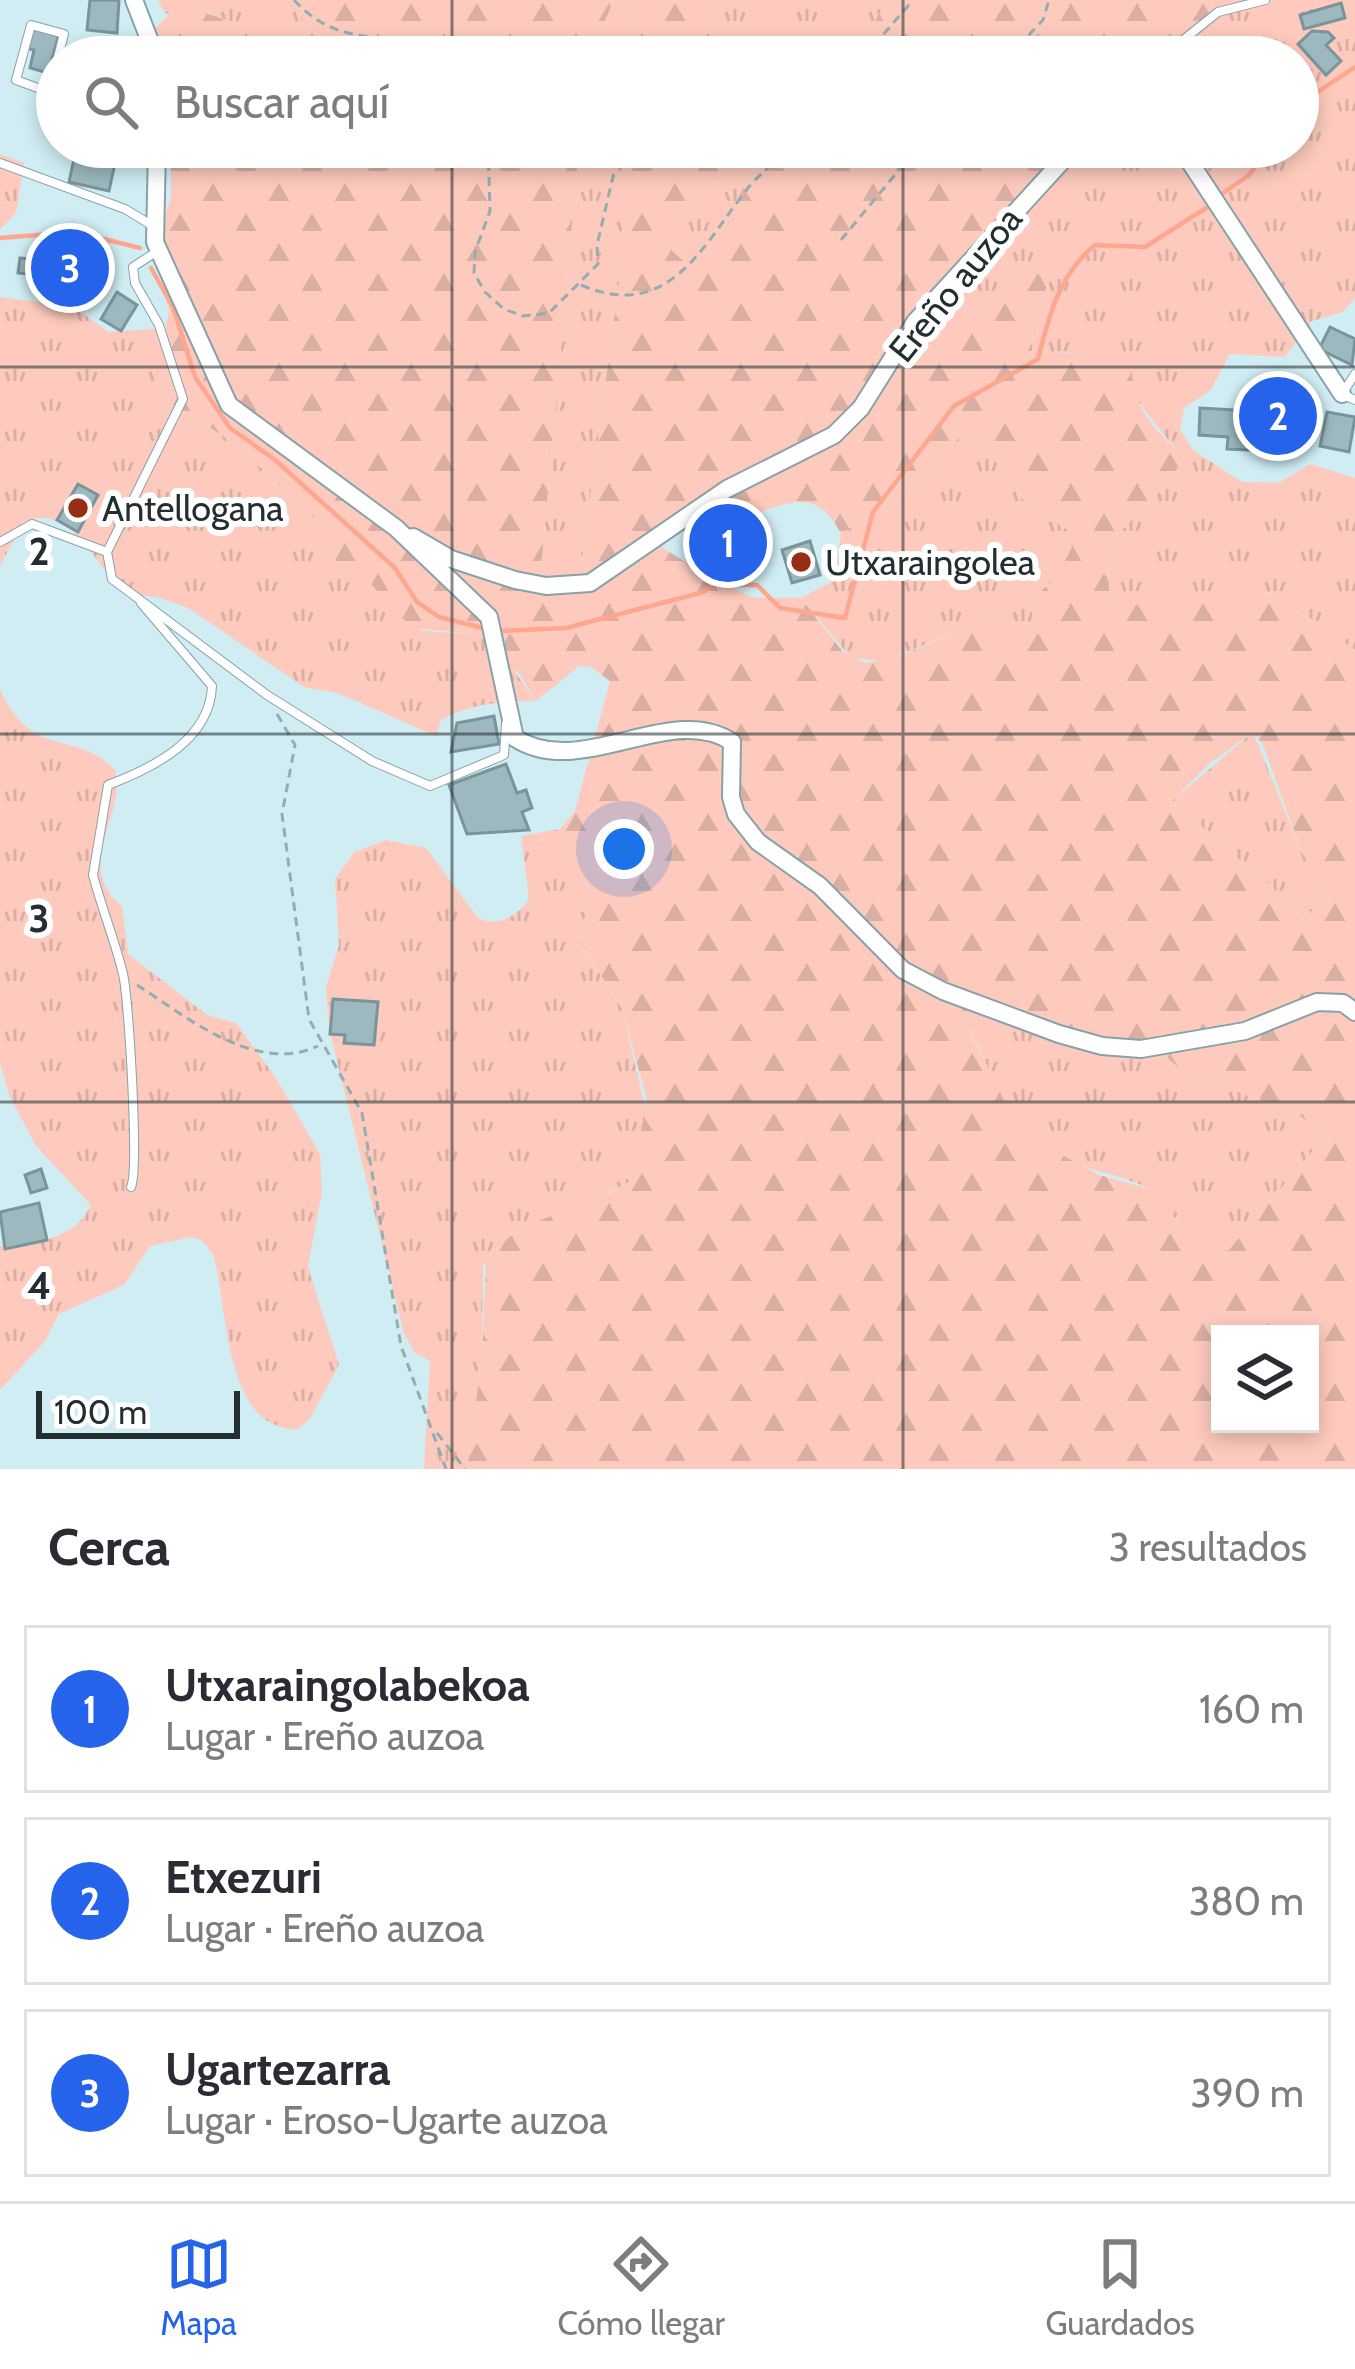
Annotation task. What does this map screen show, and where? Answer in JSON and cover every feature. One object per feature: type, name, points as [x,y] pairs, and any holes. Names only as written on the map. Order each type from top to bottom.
[{"type":"street","points":[[134,0],[148,36]]},
{"type":"street","points":[[156,168],[154,227],[159,250],[229,405],[396,528],[489,617],[506,718],[515,738],[531,748],[561,754],[648,736],[722,735],[732,742],[731,797],[736,814],[758,842],[820,886],[903,970],[943,992],[1102,1046],[1172,1047],[1245,1031],[1317,1001],[1343,1003],[1355,1012]]},
{"type":"street","name":"Ereño auzoa","points":[[396,528],[451,559],[515,580],[546,586],[590,583],[727,489],[834,435],[872,393],[915,322],[1056,168]]},
{"type":"street","points":[[1194,168],[1348,397]]},
{"type":"lane","points":[[1188,36],[1218,12],[1265,0]]},
{"type":"lane","points":[[36,87],[16,80],[31,25],[63,36]]},
{"type":"lane","points":[[0,163],[125,209],[154,227]]},
{"type":"lane","points":[[131,1187],[138,1149],[129,1091],[124,980],[93,875],[108,785],[168,756],[212,706],[212,686],[202,669],[112,579],[106,552],[181,411],[175,366],[135,283],[133,267],[159,250]]},
{"type":"lane","points":[[1348,397],[1355,374]]},
{"type":"lane","points":[[0,542],[32,524],[106,552]]},
{"type":"lane","points":[[141,603],[176,621],[263,692],[372,761],[430,787],[504,755],[506,718]]},
{"type":"path","points":[[294,0],[333,31],[365,36]]},
{"type":"path","points":[[882,36],[914,0]]},
{"type":"path","points":[[1028,36],[1043,20],[1048,0]]},
{"type":"path","points":[[489,168],[490,211],[475,252],[474,273],[485,292],[504,309],[524,316],[549,313],[598,264],[616,168]]},
{"type":"path","points":[[580,285],[622,298],[650,291],[689,267],[767,168]]},
{"type":"path","points":[[841,240],[901,168]]},
{"type":"path","points":[[263,692],[295,746],[285,788],[284,835],[300,914],[309,1019],[319,1045],[352,1090],[362,1114],[401,1346],[436,1431],[446,1469]]},
{"type":"path","points":[[295,746],[322,729]]},
{"type":"path","points":[[124,980],[236,1044],[285,1055],[319,1045]]},
{"type":"path","points":[[436,1431],[466,1469]]},
{"type":"green space","points":[[158,0],[299,0],[303,22],[295,36],[276,36],[190,9],[165,14]]},
{"type":"green space","points":[[299,0],[614,0],[598,36],[294,36],[303,22]]},
{"type":"green space","points":[[614,0],[639,0],[633,36],[598,36]]},
{"type":"green space","points":[[639,0],[715,0],[712,36],[633,36]]},
{"type":"green space","points":[[715,0],[888,0],[866,36],[712,36]]},
{"type":"green space","points":[[888,0],[1235,0],[1185,36],[866,36]]},
{"type":"green space","points":[[1235,0],[1355,0],[1355,298],[1343,312],[1312,321],[1285,357],[1230,354],[1211,390],[1184,408],[1180,430],[1193,450],[1242,482],[1278,483],[1310,464],[1355,478],[1355,650],[1266,592],[1103,610],[1109,591],[1108,544],[1171,480],[1184,455],[1124,383],[1096,360],[1075,353],[1032,351],[1033,317],[1051,278],[1032,262],[1007,292],[983,306],[973,309],[947,288],[1055,168],[1319,168],[1319,36],[1185,36]]},
{"type":"green space","points":[[190,9],[282,36],[154,36],[173,10]]},
{"type":"green space","points":[[0,154],[24,163],[16,213],[0,230]]},
{"type":"green space","points":[[168,168],[577,168],[539,590],[554,594],[578,589],[622,260],[622,168],[720,168],[715,183],[670,234],[672,251],[687,264],[710,247],[754,168],[1055,168],[947,288],[973,309],[983,306],[1007,292],[1031,261],[1051,278],[1033,317],[1032,351],[1089,354],[1131,366],[1136,394],[1147,416],[1184,455],[1171,480],[1108,544],[1109,591],[1103,609],[1259,590],[1294,606],[1355,650],[1355,1469],[467,1469],[482,1357],[486,1260],[516,1233],[631,1181],[647,1100],[622,1009],[581,943],[582,922],[592,907],[590,890],[560,829],[575,811],[610,681],[591,667],[579,666],[536,701],[519,673],[495,658],[487,635],[412,628],[368,581],[326,556],[332,534],[234,443],[161,397],[157,377],[169,311],[154,254],[171,197]],"holes":[[[969,433],[980,440],[1026,503],[1068,530],[1072,547],[1057,577],[1034,597],[1031,624],[983,620],[900,656],[865,663],[843,652],[801,598],[752,597],[660,545],[705,514],[742,517],[795,502],[812,504],[827,513],[841,534],[930,476],[949,444]],[[1253,732],[1263,745],[1302,853],[1317,872],[1321,895],[1310,914],[1300,912],[1172,801],[1209,764]],[[961,1014],[1106,1051],[1161,1052],[1180,1069],[1300,1116],[1317,1129],[1321,1141],[1228,1251],[1211,1233],[1177,1221],[1153,1190],[1099,1175],[1036,1141],[1005,1102]]]},
{"type":"green space","points":[[577,168],[622,168],[622,260],[578,589],[539,591]]},
{"type":"green space","points":[[720,168],[754,168],[710,247],[687,264],[672,251],[670,234],[715,183]]},
{"type":"green space","points":[[0,297],[74,307],[108,332],[164,328],[161,397],[234,443],[333,535],[326,556],[368,581],[423,631],[488,635],[536,701],[462,710],[441,720],[436,736],[338,693],[304,687],[188,608],[157,597],[126,594],[82,541],[57,521],[23,522],[0,566]]},
{"type":"green space","points":[[969,433],[980,440],[1026,503],[1068,530],[1072,547],[1057,578],[1034,597],[1032,624],[983,620],[885,661],[851,658],[801,598],[835,580],[841,534],[930,476],[949,444]]},
{"type":"green space","points":[[0,689],[26,727],[100,757],[115,770],[117,787],[101,874],[122,906],[128,954],[207,1015],[236,1023],[276,1078],[320,1154],[322,1191],[308,1267],[339,1365],[309,1420],[297,1429],[273,1424],[255,1410],[242,1388],[214,1256],[203,1241],[191,1237],[150,1246],[124,1285],[59,1314],[45,1341],[0,1390],[0,1246],[65,1232],[91,1205],[36,1146],[9,1095],[0,1063]]},
{"type":"green space","points":[[1253,732],[1302,853],[1317,871],[1321,894],[1310,914],[1300,912],[1172,801]]},
{"type":"green space","points":[[560,829],[590,890],[592,907],[582,922],[581,944],[622,1009],[647,1115],[631,1181],[573,1212],[518,1231],[490,1253],[483,1266],[482,1357],[467,1469],[424,1469],[430,1361],[415,1353],[404,1334],[329,1028],[326,988],[339,945],[335,879],[354,852],[386,840],[426,848],[478,918],[500,921],[520,910],[529,898],[521,836]]},
{"type":"green space","points":[[959,1013],[1106,1051],[1158,1044],[1180,1069],[1300,1116],[1317,1129],[1321,1141],[1228,1251],[1180,1222],[1143,1186],[1065,1160],[1026,1133]]},
{"type":"building","points":[[90,0],[119,0],[117,33],[87,30]]},
{"type":"building","points":[[1341,3],[1345,18],[1304,29],[1300,15]]},
{"type":"building","points":[[32,27],[59,34],[36,36],[36,70],[30,68],[34,50],[26,48]]},
{"type":"building","points":[[1312,31],[1328,32],[1334,38],[1326,45],[1341,61],[1326,75],[1319,67],[1319,36],[1307,36]]},
{"type":"building","points":[[72,168],[114,168],[109,191],[69,182]]},
{"type":"building","points":[[56,254],[88,258],[85,282],[53,278]]},
{"type":"building","points":[[20,258],[40,260],[38,275],[18,273]]},
{"type":"building","points":[[117,292],[137,305],[121,331],[101,319]]},
{"type":"building","points":[[1330,327],[1355,339],[1352,365],[1319,349]]},
{"type":"building","points":[[1265,398],[1299,408],[1292,433],[1257,423]]},
{"type":"building","points":[[1200,408],[1251,411],[1249,450],[1227,449],[1228,437],[1199,435]]},
{"type":"building","points":[[1327,412],[1355,417],[1349,452],[1320,446]]},
{"type":"building","name":"Antellogana","points":[[78,484],[98,495],[78,532],[57,520]]},
{"type":"building","points":[[740,526],[747,551],[715,560],[708,535]]},
{"type":"building","name":"Utxaraingolea","points":[[810,541],[820,575],[792,583],[782,550]]},
{"type":"building","points":[[494,716],[499,744],[451,752],[457,723]]},
{"type":"building","points":[[506,764],[517,793],[526,790],[532,808],[522,812],[529,830],[467,834],[449,785]]},
{"type":"building","points":[[333,999],[378,1002],[374,1045],[344,1043],[345,1035],[330,1034]]},
{"type":"building","points":[[41,1169],[47,1188],[31,1193],[25,1175]]},
{"type":"building","points":[[39,1203],[47,1240],[5,1249],[0,1212]]},
{"type":"waterway","points":[[1319,91],[1355,67]]},
{"type":"waterway","points":[[1223,193],[1254,168]]},
{"type":"waterway","points":[[499,631],[566,628],[704,592],[713,584],[757,585],[780,608],[845,618],[873,512],[954,406],[1038,359],[1057,297],[1072,269],[1095,245],[1145,247],[1206,208]]},
{"type":"waterway","points":[[0,238],[75,232],[140,248]]},
{"type":"waterway","points":[[151,268],[173,307],[195,377],[230,428],[274,459],[395,568],[417,602],[439,617],[487,629]]},
{"type":"place","name":"Ugartezarra","points":[[70,268]]},
{"type":"place","name":"Etxezuri","points":[[1278,416]]},
{"type":"place","name":"Antellogana","points":[[78,508]]},
{"type":"place","name":"Utxaraingolabekoa","points":[[728,543]]},
{"type":"place","name":"Utxaraingolea","points":[[801,562]]}]
